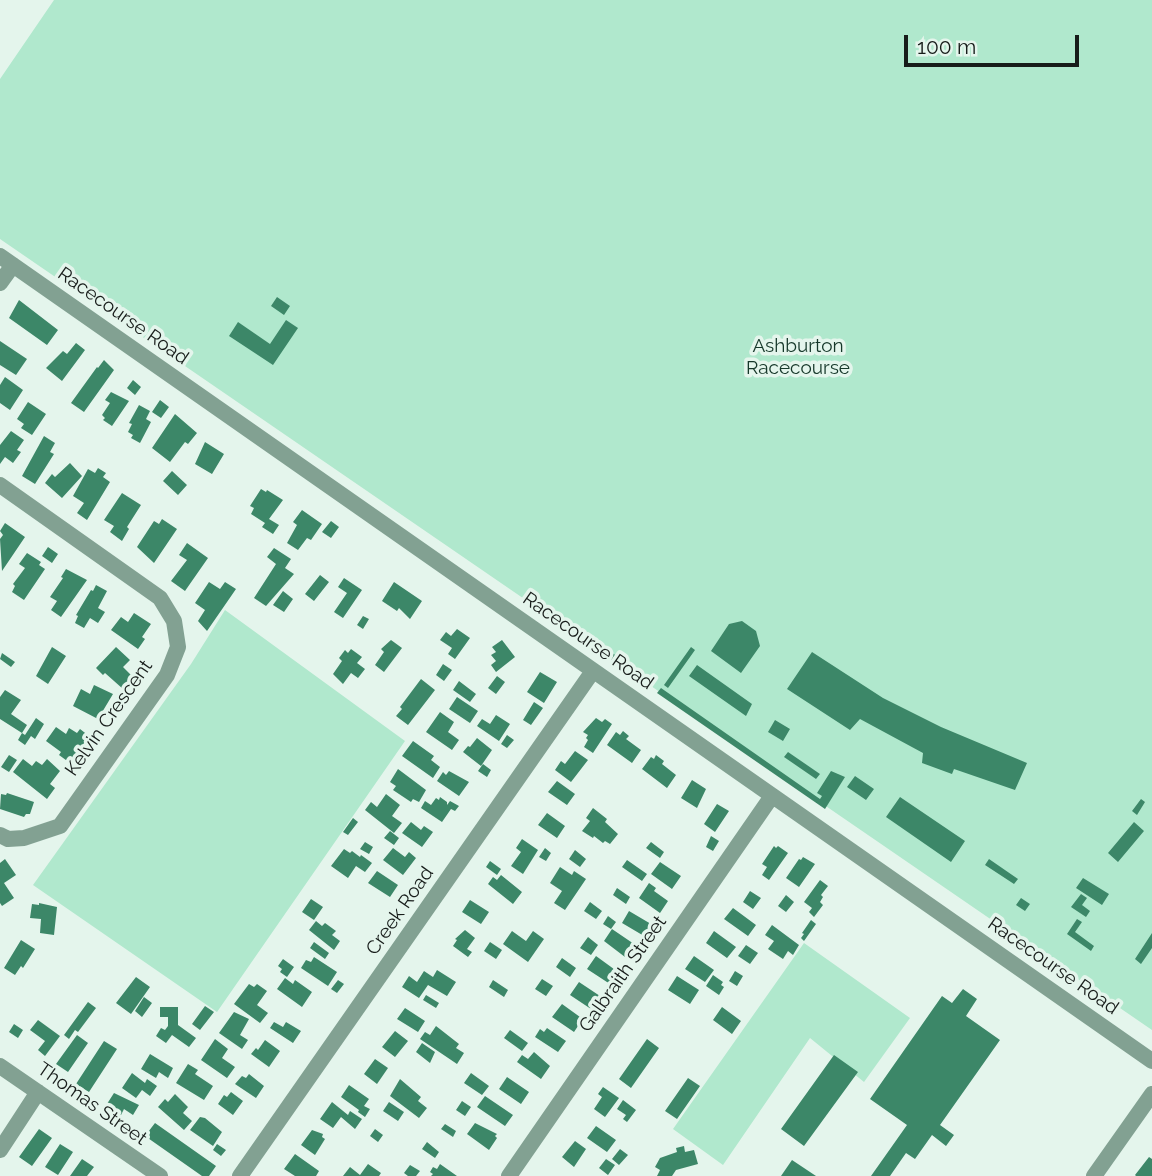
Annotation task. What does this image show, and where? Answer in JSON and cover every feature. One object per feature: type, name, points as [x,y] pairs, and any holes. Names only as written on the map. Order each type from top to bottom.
[{"type":"street","points":[[0,283],[6,260]]},
{"type":"street","name":"Racecourse Road","points":[[6,260],[1152,1061]]},
{"type":"street","name":"Kelvin Crescent","points":[[0,485],[160,598],[174,621],[178,647],[167,675],[60,826],[24,838],[8,839],[0,835]]},
{"type":"street","name":"Creek Road","points":[[240,1176],[593,671]]},
{"type":"street","name":"Galbraith Street","points":[[509,1176],[772,796]]},
{"type":"street","name":"Thomas Street","points":[[0,1066],[160,1176]]},
{"type":"street","points":[[0,1150],[38,1092]]},
{"type":"street","points":[[1094,1176],[1152,1094]]},
{"type":"green space","name":"Ashburton Racecourse","points":[[54,0],[1152,0],[1152,1030],[0,239],[0,79]]},
{"type":"green space","points":[[225,610],[405,741],[217,1012],[33,885],[191,664]]},
{"type":"green space","points":[[804,943],[910,1018],[864,1082],[810,1038],[723,1165],[673,1129]]},
{"type":"building","points":[[277,297],[290,306],[284,315],[271,306]]},
{"type":"building","points":[[19,300],[58,330],[47,345],[9,318]]},
{"type":"building","points":[[286,320],[298,328],[273,365],[229,336],[238,322],[270,344]]},
{"type":"building","points":[[0,341],[27,359],[16,375],[0,365]]},
{"type":"building","points":[[76,343],[85,350],[62,381],[46,368],[63,351],[67,354]]},
{"type":"building","points":[[104,360],[114,370],[84,412],[71,403]]},
{"type":"building","points":[[5,377],[23,390],[10,410],[0,403],[0,385]]},
{"type":"building","points":[[133,380],[141,387],[135,395],[127,388]]},
{"type":"building","points":[[111,392],[129,401],[112,426],[103,420],[105,418],[102,415],[110,403],[105,400]]},
{"type":"building","points":[[160,400],[169,407],[161,418],[152,412]]},
{"type":"building","points":[[28,402],[46,414],[32,435],[21,428],[24,424],[17,419]]},
{"type":"building","points":[[139,405],[150,411],[146,419],[151,422],[140,443],[131,438],[133,435],[128,432],[132,424],[129,423]]},
{"type":"building","points":[[175,414],[197,433],[188,444],[185,442],[170,462],[152,448]]},
{"type":"building","points":[[11,431],[24,440],[17,450],[21,452],[13,463],[5,457],[0,464],[0,445]]},
{"type":"building","points":[[44,436],[55,443],[50,452],[54,454],[35,484],[22,476]]},
{"type":"building","points":[[205,442],[224,454],[212,474],[195,464]]},
{"type":"building","points":[[70,463],[82,476],[62,498],[45,483],[52,474],[55,477]]},
{"type":"building","points":[[98,468],[106,473],[103,477],[110,482],[87,520],[77,513],[84,503],[73,496],[88,469],[95,473]]},
{"type":"building","points":[[172,471],[187,485],[178,495],[163,481]]},
{"type":"building","points":[[261,489],[283,500],[269,519],[279,525],[273,534],[262,527],[265,523],[251,514],[254,508],[250,506]]},
{"type":"building","points":[[122,493],[141,505],[127,527],[129,529],[122,541],[110,532],[114,526],[104,520]]},
{"type":"building","points":[[302,510],[322,524],[311,540],[307,538],[298,550],[287,543],[297,525],[293,522]]},
{"type":"building","points":[[162,519],[177,529],[154,563],[137,547],[154,521],[159,524]]},
{"type":"building","points":[[331,521],[339,527],[331,538],[322,532]]},
{"type":"building","points":[[5,523],[25,537],[2,571],[0,539],[3,535],[0,531]]},
{"type":"building","points":[[187,543],[208,558],[185,591],[171,581],[187,560],[179,555]]},
{"type":"building","points":[[48,547],[58,554],[52,563],[42,556]]},
{"type":"building","points":[[274,548],[291,559],[285,568],[294,574],[266,606],[254,598],[276,564],[267,557]]},
{"type":"building","points":[[27,553],[41,562],[39,565],[45,569],[24,600],[12,592],[15,586],[13,584],[25,568],[19,564]]},
{"type":"building","points":[[66,569],[87,580],[61,617],[51,610],[57,601],[50,597]]},
{"type":"building","points":[[320,575],[329,582],[314,601],[305,594]]},
{"type":"building","points":[[344,578],[362,590],[343,618],[334,612],[347,593],[338,587]]},
{"type":"building","points":[[209,582],[220,589],[225,582],[236,589],[207,631],[198,621],[205,610],[195,603]]},
{"type":"building","points":[[394,582],[422,601],[410,619],[399,608],[397,611],[382,601]]},
{"type":"building","points":[[96,585],[107,591],[98,608],[105,612],[98,623],[90,618],[84,628],[75,623],[78,616],[76,615]]},
{"type":"building","points":[[283,591],[293,599],[284,612],[273,605]]},
{"type":"building","points":[[535,599],[618,657],[615,662],[532,604]]},
{"type":"building","points":[[134,613],[151,624],[138,649],[111,630],[121,617],[128,622]]},
{"type":"building","points":[[363,616],[369,619],[363,629],[357,625]]},
{"type":"building","points":[[742,621],[756,631],[760,646],[741,673],[711,651],[729,624]]},
{"type":"building","points":[[457,629],[470,638],[455,659],[448,654],[452,648],[440,640],[446,632],[451,636]]},
{"type":"building","points":[[391,640],[402,648],[384,672],[375,665],[384,652],[381,649]]},
{"type":"building","points":[[502,640],[515,657],[496,672],[491,665],[496,661],[491,655],[496,652],[492,647]]},
{"type":"building","points":[[52,647],[66,656],[48,684],[36,676]]},
{"type":"building","points":[[116,647],[130,660],[123,667],[134,678],[123,689],[96,668]]},
{"type":"building","points":[[691,647],[695,650],[668,688],[664,685]]},
{"type":"building","points":[[351,649],[362,657],[357,663],[365,669],[358,678],[351,673],[343,684],[333,674],[342,661],[339,658],[345,650],[348,653]]},
{"type":"building","points":[[812,652],[883,698],[941,727],[1027,763],[1015,790],[954,769],[952,774],[922,763],[923,753],[860,719],[850,730],[787,689]]},
{"type":"building","points":[[2,653],[15,662],[11,667],[0,659]]},
{"type":"building","points":[[443,664],[452,670],[444,681],[436,675]]},
{"type":"building","points":[[697,665],[752,704],[746,716],[689,676]]},
{"type":"building","points":[[540,672],[557,682],[544,703],[527,692]]},
{"type":"building","points":[[497,676],[505,682],[496,694],[488,688]]},
{"type":"building","points":[[421,679],[435,690],[408,725],[396,716]]},
{"type":"building","points":[[459,681],[476,694],[470,702],[453,690]]},
{"type":"building","points":[[94,685],[113,694],[98,719],[73,706],[81,689],[90,694]]},
{"type":"building","points":[[661,688],[820,799],[822,796],[817,793],[831,771],[845,777],[825,809],[657,693]]},
{"type":"building","points":[[5,690],[21,700],[11,714],[27,725],[22,733],[0,719],[0,697]]},
{"type":"building","points":[[457,697],[478,711],[470,723],[449,709]]},
{"type":"building","points":[[534,702],[543,708],[531,725],[523,720]]},
{"type":"building","points":[[440,712],[454,722],[448,732],[459,740],[452,750],[426,732]]},
{"type":"building","points":[[496,715],[510,724],[499,741],[477,726],[482,719],[490,724]]},
{"type":"building","points":[[36,718],[44,724],[35,739],[31,736],[25,745],[18,740],[22,733],[25,735]]},
{"type":"building","points":[[596,718],[602,722],[605,719],[612,724],[593,753],[584,747],[588,735],[583,732]]},
{"type":"building","points":[[775,720],[790,729],[783,741],[768,732]]},
{"type":"building","points":[[56,727],[66,734],[69,728],[77,733],[80,729],[89,736],[70,763],[46,741]]},
{"type":"building","points":[[623,731],[629,736],[626,739],[641,750],[632,763],[607,745],[616,732],[620,735]]},
{"type":"building","points":[[507,735],[514,740],[507,748],[501,744]]},
{"type":"building","points":[[477,738],[492,750],[481,766],[463,752]]},
{"type":"building","points":[[413,741],[434,756],[431,760],[440,767],[433,778],[402,756]]},
{"type":"building","points":[[575,751],[588,760],[571,782],[555,770],[561,761],[565,764]]},
{"type":"building","points":[[788,752],[820,774],[816,779],[784,757]]},
{"type":"building","points":[[9,755],[17,760],[9,772],[1,767]]},
{"type":"building","points":[[656,755],[664,761],[662,764],[676,775],[667,788],[642,769],[651,757],[654,759]]},
{"type":"building","points":[[23,759],[32,766],[36,761],[42,765],[47,759],[60,771],[50,784],[55,788],[47,799],[13,772]]},
{"type":"building","points":[[483,764],[491,770],[487,777],[478,771]]},
{"type":"building","points":[[398,769],[426,790],[419,802],[413,799],[411,802],[393,790],[396,786],[390,782]]},
{"type":"building","points":[[449,771],[469,782],[459,796],[437,781],[443,772],[446,775]]},
{"type":"building","points":[[855,776],[874,789],[866,800],[847,787]]},
{"type":"building","points":[[692,780],[706,789],[697,808],[681,798]]},
{"type":"building","points":[[557,781],[575,794],[567,805],[548,792]]},
{"type":"building","points":[[7,793],[34,802],[30,814],[24,817],[0,809],[1,794]]},
{"type":"building","points":[[386,794],[400,805],[392,816],[402,823],[394,833],[365,810],[371,802],[377,807]]},
{"type":"building","points":[[440,797],[447,805],[450,801],[459,806],[455,811],[451,809],[442,822],[421,808],[425,801],[431,805]]},
{"type":"building","points":[[900,797],[965,841],[951,862],[886,817]]},
{"type":"building","points":[[1141,799],[1145,802],[1137,815],[1132,811]]},
{"type":"building","points":[[717,804],[729,811],[715,832],[704,824]]},
{"type":"building","points":[[593,808],[607,819],[605,822],[618,834],[610,844],[582,831],[590,821],[586,818]]},
{"type":"building","points":[[547,813],[565,826],[557,838],[538,825]]},
{"type":"building","points":[[353,818],[358,822],[348,835],[343,832]]},
{"type":"building","points":[[411,822],[421,830],[424,826],[433,832],[422,847],[402,833]]},
{"type":"building","points":[[1134,822],[1144,831],[1118,862],[1108,853]]},
{"type":"building","points":[[390,831],[399,838],[394,845],[384,838]]},
{"type":"building","points":[[711,836],[719,841],[713,851],[706,847]]},
{"type":"building","points":[[522,839],[538,850],[523,874],[511,866],[521,852],[516,848]]},
{"type":"building","points":[[365,842],[373,847],[369,854],[360,849]]},
{"type":"building","points":[[651,842],[664,852],[660,858],[646,848]]},
{"type":"building","points":[[774,846],[788,853],[769,880],[762,875],[767,867],[762,864]]},
{"type":"building","points":[[393,848],[405,857],[409,852],[416,858],[403,875],[383,860]]},
{"type":"building","points":[[545,848],[551,853],[546,861],[539,857]]},
{"type":"building","points":[[344,849],[360,857],[361,855],[372,863],[365,872],[356,866],[348,878],[331,866]]},
{"type":"building","points":[[575,850],[586,859],[580,867],[569,859]]},
{"type":"building","points":[[803,857],[815,864],[799,887],[786,878]]},
{"type":"building","points":[[5,859],[16,875],[4,883],[14,898],[2,906],[0,863]]},
{"type":"building","points":[[989,859],[1018,879],[1014,884],[985,865]]},
{"type":"building","points":[[627,860],[647,874],[642,881],[622,867]]},
{"type":"building","points":[[490,861],[501,869],[497,875],[486,867]]},
{"type":"building","points":[[660,862],[681,876],[672,889],[651,874]]},
{"type":"building","points":[[560,867],[572,875],[574,871],[586,879],[565,910],[554,903],[562,891],[550,883]]},
{"type":"building","points":[[377,871],[398,885],[390,897],[368,883]]},
{"type":"building","points":[[501,875],[522,892],[513,904],[488,884],[493,877],[497,880]]},
{"type":"building","points":[[1083,878],[1109,894],[1102,905],[1076,888]]},
{"type":"building","points":[[820,880],[828,886],[821,895],[823,897],[820,902],[823,905],[814,917],[809,912],[812,908],[804,902]]},
{"type":"building","points":[[649,883],[656,888],[654,891],[668,901],[660,913],[639,898]]},
{"type":"building","points":[[617,888],[630,897],[626,904],[613,895]]},
{"type":"building","points":[[750,891],[761,898],[753,909],[743,902]]},
{"type":"building","points":[[1081,894],[1087,898],[1082,905],[1090,911],[1086,917],[1071,907]]},
{"type":"building","points":[[786,895],[794,902],[786,912],[778,906]]},
{"type":"building","points":[[1021,898],[1030,904],[1025,911],[1016,905]]},
{"type":"building","points":[[311,899],[323,907],[314,920],[302,912]]},
{"type":"building","points":[[470,900],[489,912],[481,924],[462,912]]},
{"type":"building","points":[[590,902],[602,911],[596,919],[584,911]]},
{"type":"building","points":[[32,904],[57,907],[54,935],[40,933],[41,919],[30,918]]},
{"type":"building","points":[[733,908],[756,925],[748,936],[724,919]]},
{"type":"building","points":[[629,911],[651,924],[644,936],[622,923]]},
{"type":"building","points":[[608,916],[616,922],[611,929],[603,924]]},
{"type":"building","points":[[1077,919],[1082,922],[1075,932],[1094,946],[1091,951],[1067,934]]},
{"type":"building","points":[[811,920],[816,924],[804,941],[801,938],[804,934],[802,933]]},
{"type":"building","points":[[316,921],[322,926],[325,923],[336,931],[332,935],[340,941],[334,950],[309,930]]},
{"type":"building","points":[[772,925],[799,945],[793,955],[788,951],[783,959],[768,949],[774,941],[765,935]]},
{"type":"building","points":[[612,929],[634,944],[625,957],[604,941]]},
{"type":"building","points":[[465,930],[475,938],[467,949],[472,952],[468,957],[453,946],[457,940],[455,939]]},
{"type":"building","points":[[512,931],[526,941],[533,931],[544,939],[528,962],[503,944]]},
{"type":"building","points":[[714,931],[736,947],[727,958],[706,943]]},
{"type":"building","points":[[1152,933],[1152,948],[1141,964],[1135,959]]},
{"type":"building","points":[[588,937],[598,945],[591,955],[580,948]]},
{"type":"building","points":[[21,940],[35,949],[15,975],[4,968]]},
{"type":"building","points":[[314,942],[329,953],[325,959],[310,948]]},
{"type":"building","points":[[490,942],[502,950],[496,959],[484,951]]},
{"type":"building","points":[[746,945],[758,953],[750,964],[738,956]]},
{"type":"building","points":[[596,956],[618,972],[610,984],[587,969]]},
{"type":"building","points":[[694,956],[714,970],[705,982],[685,969]]},
{"type":"building","points":[[314,957],[337,972],[328,986],[301,968],[306,960],[311,962]]},
{"type":"building","points":[[562,958],[576,968],[570,977],[556,967]]},
{"type":"building","points":[[283,959],[294,967],[287,977],[280,972],[282,969],[278,966]]},
{"type":"building","points":[[437,970],[456,982],[447,996],[428,985],[419,998],[402,987],[409,976],[417,982],[424,971],[433,977]]},
{"type":"building","points":[[735,971],[743,976],[737,986],[729,981]]},
{"type":"building","points":[[713,975],[723,982],[721,985],[724,987],[719,995],[706,986]]},
{"type":"building","points":[[677,976],[699,990],[690,1004],[668,990]]},
{"type":"building","points":[[136,977],[150,987],[131,1014],[116,1003]]},
{"type":"building","points":[[285,978],[293,984],[295,980],[312,992],[302,1007],[277,989]]},
{"type":"building","points":[[542,979],[553,986],[546,996],[535,989]]},
{"type":"building","points":[[338,980],[344,984],[337,993],[331,989]]},
{"type":"building","points":[[493,980],[508,990],[504,997],[489,987]]},
{"type":"building","points":[[579,982],[600,996],[591,1009],[570,995]]},
{"type":"building","points":[[249,984],[254,987],[257,984],[267,991],[257,1005],[268,1013],[260,1023],[234,1004]]},
{"type":"building","points":[[963,989],[977,999],[966,1016],[1000,1040],[940,1125],[954,1135],[946,1146],[932,1135],[915,1159],[906,1153],[890,1176],[871,1176],[907,1125],[870,1099],[942,996],[952,1003]]},
{"type":"building","points":[[426,995],[439,1003],[436,1008],[423,1000]]},
{"type":"building","points":[[144,997],[152,1003],[142,1017],[135,1011]]},
{"type":"building","points":[[88,1002],[96,1008],[78,1032],[75,1030],[69,1039],[64,1035]]},
{"type":"building","points":[[562,1004],[580,1017],[577,1021],[580,1023],[574,1032],[552,1017]]},
{"type":"building","points":[[205,1006],[214,1012],[200,1030],[192,1024]]},
{"type":"building","points":[[160,1007],[178,1007],[178,1025],[196,1038],[189,1047],[172,1035],[166,1043],[156,1036],[161,1028],[165,1030],[168,1026],[168,1017],[160,1017]]},
{"type":"building","points":[[722,1007],[741,1021],[732,1034],[713,1020]]},
{"type":"building","points":[[405,1008],[425,1021],[418,1032],[397,1019]]},
{"type":"building","points":[[234,1012],[249,1019],[240,1035],[248,1040],[242,1049],[219,1033]]},
{"type":"building","points":[[38,1020],[60,1036],[45,1056],[38,1050],[45,1041],[30,1030]]},
{"type":"building","points":[[274,1022],[283,1027],[286,1022],[301,1031],[293,1043],[270,1028]]},
{"type":"building","points":[[14,1024],[23,1030],[18,1038],[9,1032]]},
{"type":"building","points":[[436,1026],[459,1044],[456,1048],[464,1053],[457,1064],[420,1039],[425,1032],[430,1035]]},
{"type":"building","points":[[547,1028],[566,1041],[558,1052],[535,1037],[540,1029],[544,1032]]},
{"type":"building","points":[[510,1030],[528,1043],[522,1051],[504,1038]]},
{"type":"building","points":[[395,1031],[408,1041],[395,1057],[382,1047]]},
{"type":"building","points":[[77,1035],[88,1043],[68,1072],[56,1064]]},
{"type":"building","points":[[215,1039],[228,1049],[222,1058],[235,1067],[227,1078],[201,1060]]},
{"type":"building","points":[[647,1039],[659,1048],[631,1088],[619,1079]]},
{"type":"building","points":[[265,1040],[280,1051],[269,1067],[251,1054],[256,1048],[258,1050]]},
{"type":"building","points":[[104,1041],[117,1049],[89,1092],[76,1084]]},
{"type":"building","points":[[422,1043],[435,1052],[430,1063],[416,1052]]},
{"type":"building","points":[[534,1052],[550,1066],[541,1079],[517,1062],[522,1055],[528,1059]]},
{"type":"building","points":[[150,1054],[173,1068],[168,1078],[159,1072],[156,1078],[141,1069]]},
{"type":"building","points":[[834,1055],[858,1072],[804,1146],[781,1129]]},
{"type":"building","points":[[375,1059],[388,1068],[377,1084],[364,1074]]},
{"type":"building","points":[[188,1064],[198,1070],[195,1074],[213,1086],[204,1100],[176,1083]]},
{"type":"building","points":[[132,1073],[145,1083],[147,1079],[157,1086],[150,1096],[142,1090],[136,1098],[122,1088]]},
{"type":"building","points":[[471,1073],[489,1086],[482,1095],[464,1083]]},
{"type":"building","points":[[249,1074],[264,1086],[256,1098],[235,1084],[242,1076],[246,1078]]},
{"type":"building","points":[[507,1077],[529,1092],[521,1104],[499,1089]]},
{"type":"building","points":[[688,1078],[700,1086],[677,1119],[665,1111]]},
{"type":"building","points":[[400,1079],[421,1097],[418,1101],[427,1108],[419,1118],[390,1096]]},
{"type":"building","points":[[349,1085],[369,1099],[364,1106],[370,1109],[365,1117],[341,1097]]},
{"type":"building","points":[[603,1087],[619,1098],[605,1117],[594,1109],[602,1097],[598,1094]]},
{"type":"building","points":[[231,1092],[243,1101],[233,1115],[218,1104],[224,1095],[227,1097]]},
{"type":"building","points":[[114,1093],[139,1105],[133,1115],[124,1109],[120,1117],[105,1107]]},
{"type":"building","points":[[175,1094],[188,1107],[183,1113],[192,1121],[184,1130],[158,1107],[165,1099],[168,1102]]},
{"type":"building","points":[[485,1096],[513,1115],[505,1126],[477,1107]]},
{"type":"building","points":[[623,1100],[636,1110],[627,1122],[623,1119],[626,1115],[617,1109]]},
{"type":"building","points":[[462,1101],[471,1107],[465,1116],[456,1110]]},
{"type":"building","points":[[332,1102],[348,1115],[350,1111],[362,1119],[355,1129],[341,1117],[333,1128],[320,1119]]},
{"type":"building","points":[[389,1102],[404,1112],[398,1121],[383,1111]]},
{"type":"building","points":[[200,1117],[222,1132],[213,1146],[190,1130]]},
{"type":"building","points":[[155,1123],[216,1166],[209,1176],[202,1176],[145,1136]]},
{"type":"building","points":[[475,1123],[497,1134],[489,1150],[467,1134]]},
{"type":"building","points":[[445,1124],[456,1131],[453,1137],[441,1129]]},
{"type":"building","points":[[596,1126],[616,1140],[607,1152],[587,1138]]},
{"type":"building","points":[[39,1129],[52,1138],[32,1166],[19,1157]]},
{"type":"building","points":[[375,1129],[383,1135],[378,1142],[370,1136]]},
{"type":"building","points":[[312,1130],[323,1134],[325,1139],[315,1155],[301,1145]]},
{"type":"building","points":[[575,1141],[586,1149],[574,1167],[562,1157]]},
{"type":"building","points":[[427,1142],[439,1152],[435,1158],[422,1149]]},
{"type":"building","points":[[60,1144],[73,1152],[58,1175],[45,1167]]},
{"type":"building","points":[[217,1144],[226,1150],[221,1156],[213,1150]]},
{"type":"building","points":[[684,1146],[685,1152],[694,1150],[698,1164],[676,1170],[672,1176],[657,1176],[660,1170],[655,1167],[660,1158],[677,1152],[676,1148]]},
{"type":"building","points":[[620,1149],[628,1155],[619,1165],[612,1159]]},
{"type":"building","points":[[295,1154],[319,1171],[316,1176],[295,1176],[284,1169]]},
{"type":"building","points":[[1149,1157],[1152,1159],[1152,1176],[1136,1176],[1135,1175]]},
{"type":"building","points":[[82,1159],[94,1167],[87,1176],[70,1176]]},
{"type":"building","points":[[606,1159],[615,1165],[608,1175],[599,1168]]},
{"type":"building","points":[[792,1160],[816,1176],[781,1176]]},
{"type":"building","points":[[368,1164],[381,1173],[379,1176],[343,1176],[350,1167],[360,1175]]},
{"type":"building","points":[[440,1164],[457,1176],[431,1176],[433,1167],[437,1169]]},
{"type":"building","points":[[410,1165],[420,1171],[416,1176],[404,1173]]}]
